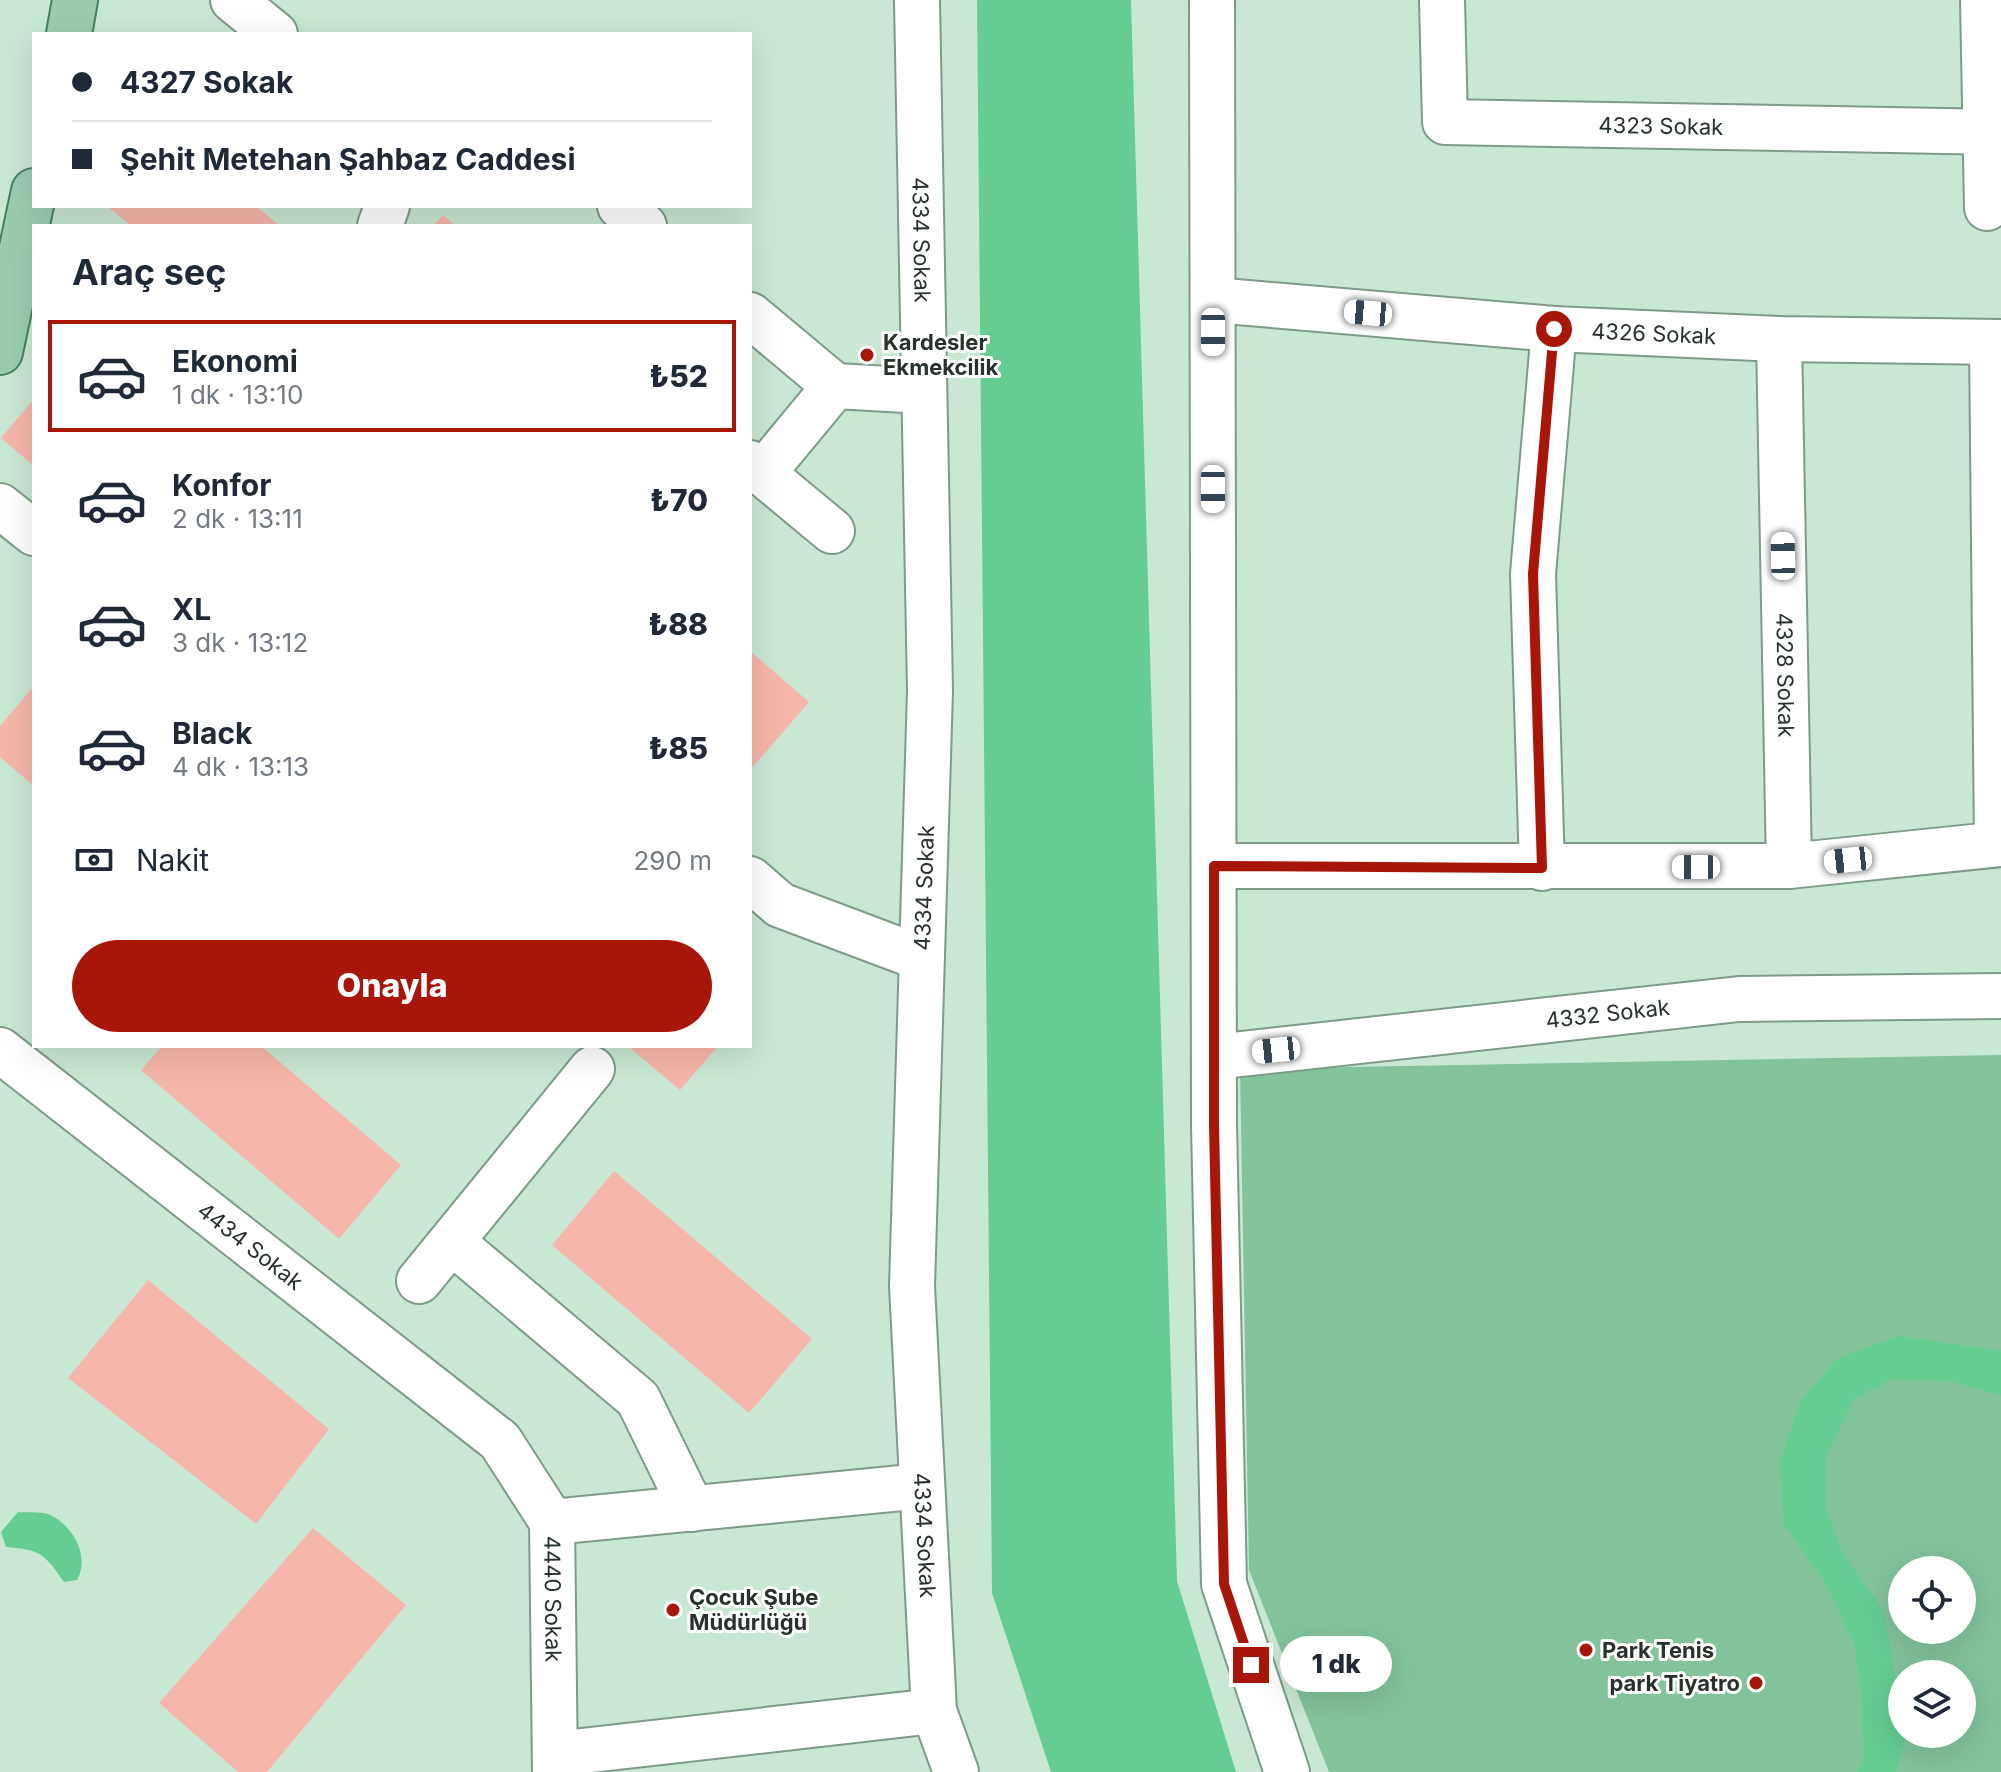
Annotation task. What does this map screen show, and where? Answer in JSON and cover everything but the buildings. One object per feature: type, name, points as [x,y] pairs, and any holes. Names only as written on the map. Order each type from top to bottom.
[{"type":"main road","points":[[69,32],[75,0]]},
{"type":"main road","points":[[0,352],[32,200]]},
{"type":"street","points":[[233,0],[273,32]]},
{"type":"street","name":"4334 Sokak","points":[[917,0],[930,691],[912,1286],[934,1711],[956,1772]]},
{"type":"street","points":[[1212,0],[1214,1057],[1224,1584],[1287,1772]]},
{"type":"street","name":"4323 Sokak","points":[[1442,0],[1445,122],[1993,132]]},
{"type":"street","points":[[1983,0],[1993,132],[1987,208]]},
{"type":"street","points":[[622,208],[642,224]]},
{"type":"street","name":"4326 Sokak","points":[[1213,300],[1554,329],[1779,339],[1996,342]]},
{"type":"street","points":[[752,317],[835,386],[924,391]]},
{"type":"street","points":[[1542,868],[1533,574],[1554,329]]},
{"type":"street","name":"4328 Sokak","points":[[1779,339],[1789,866]]},
{"type":"street","points":[[1214,866],[1789,866],[1999,844],[1996,342]]},
{"type":"street","points":[[832,531],[756,468],[835,386]]},
{"type":"street","points":[[0,506],[32,531]]},
{"type":"street","points":[[752,881],[780,905],[921,958]]},
{"type":"street","name":"4332 Sokak","points":[[1214,1057],[1739,999],[2001,996]]},
{"type":"street","name":"4434 Sokak","points":[[0,1050],[500,1441]]},
{"type":"street","points":[[419,1281],[592,1069]]},
{"type":"street","points":[[452,1242],[638,1399],[692,1509]]},
{"type":"street","name":"4440 Sokak","points":[[500,1441],[552,1522],[555,1763]]},
{"type":"street","points":[[552,1522],[922,1486]]},
{"type":"street","points":[[555,1763],[934,1711]]},
{"type":"shaded area","points":[[977,0],[1131,0],[1177,1581],[1236,1772],[1051,1772],[992,1593]]},
{"type":"shaded area","points":[[2001,1055],[2001,1772],[1329,1772],[1249,1570],[1240,1069]]},
{"type":"shaded area","points":[[1898,1336],[2001,1351],[2001,1395],[1949,1381],[1893,1379],[1854,1398],[1825,1460],[1826,1509],[1842,1551],[1884,1612],[1893,1660],[1888,1660],[1888,1748],[1903,1748],[1895,1772],[1857,1772],[1864,1758],[1861,1689],[1854,1644],[1827,1585],[1784,1524],[1780,1461],[1801,1401],[1837,1359]]},
{"type":"shaded area","points":[[18,1512],[47,1514],[59,1520],[73,1534],[82,1562],[77,1580],[64,1582],[41,1555],[6,1547],[1,1532]]},
{"type":"place","name":"Kardesler Ekmekcilik","points":[[867,355]]},
{"type":"place","name":"Çocuk Şube Müdürlüğü","points":[[673,1610]]},
{"type":"place","name":"Park Tenis","points":[[1586,1650]]},
{"type":"place","name":"park Tiyatro","points":[[1756,1683]]},
{"type":"route","points":[[1251,1665],[1224,1584],[1214,1125],[1214,866],[1542,868],[1533,574],[1554,329]]}]
